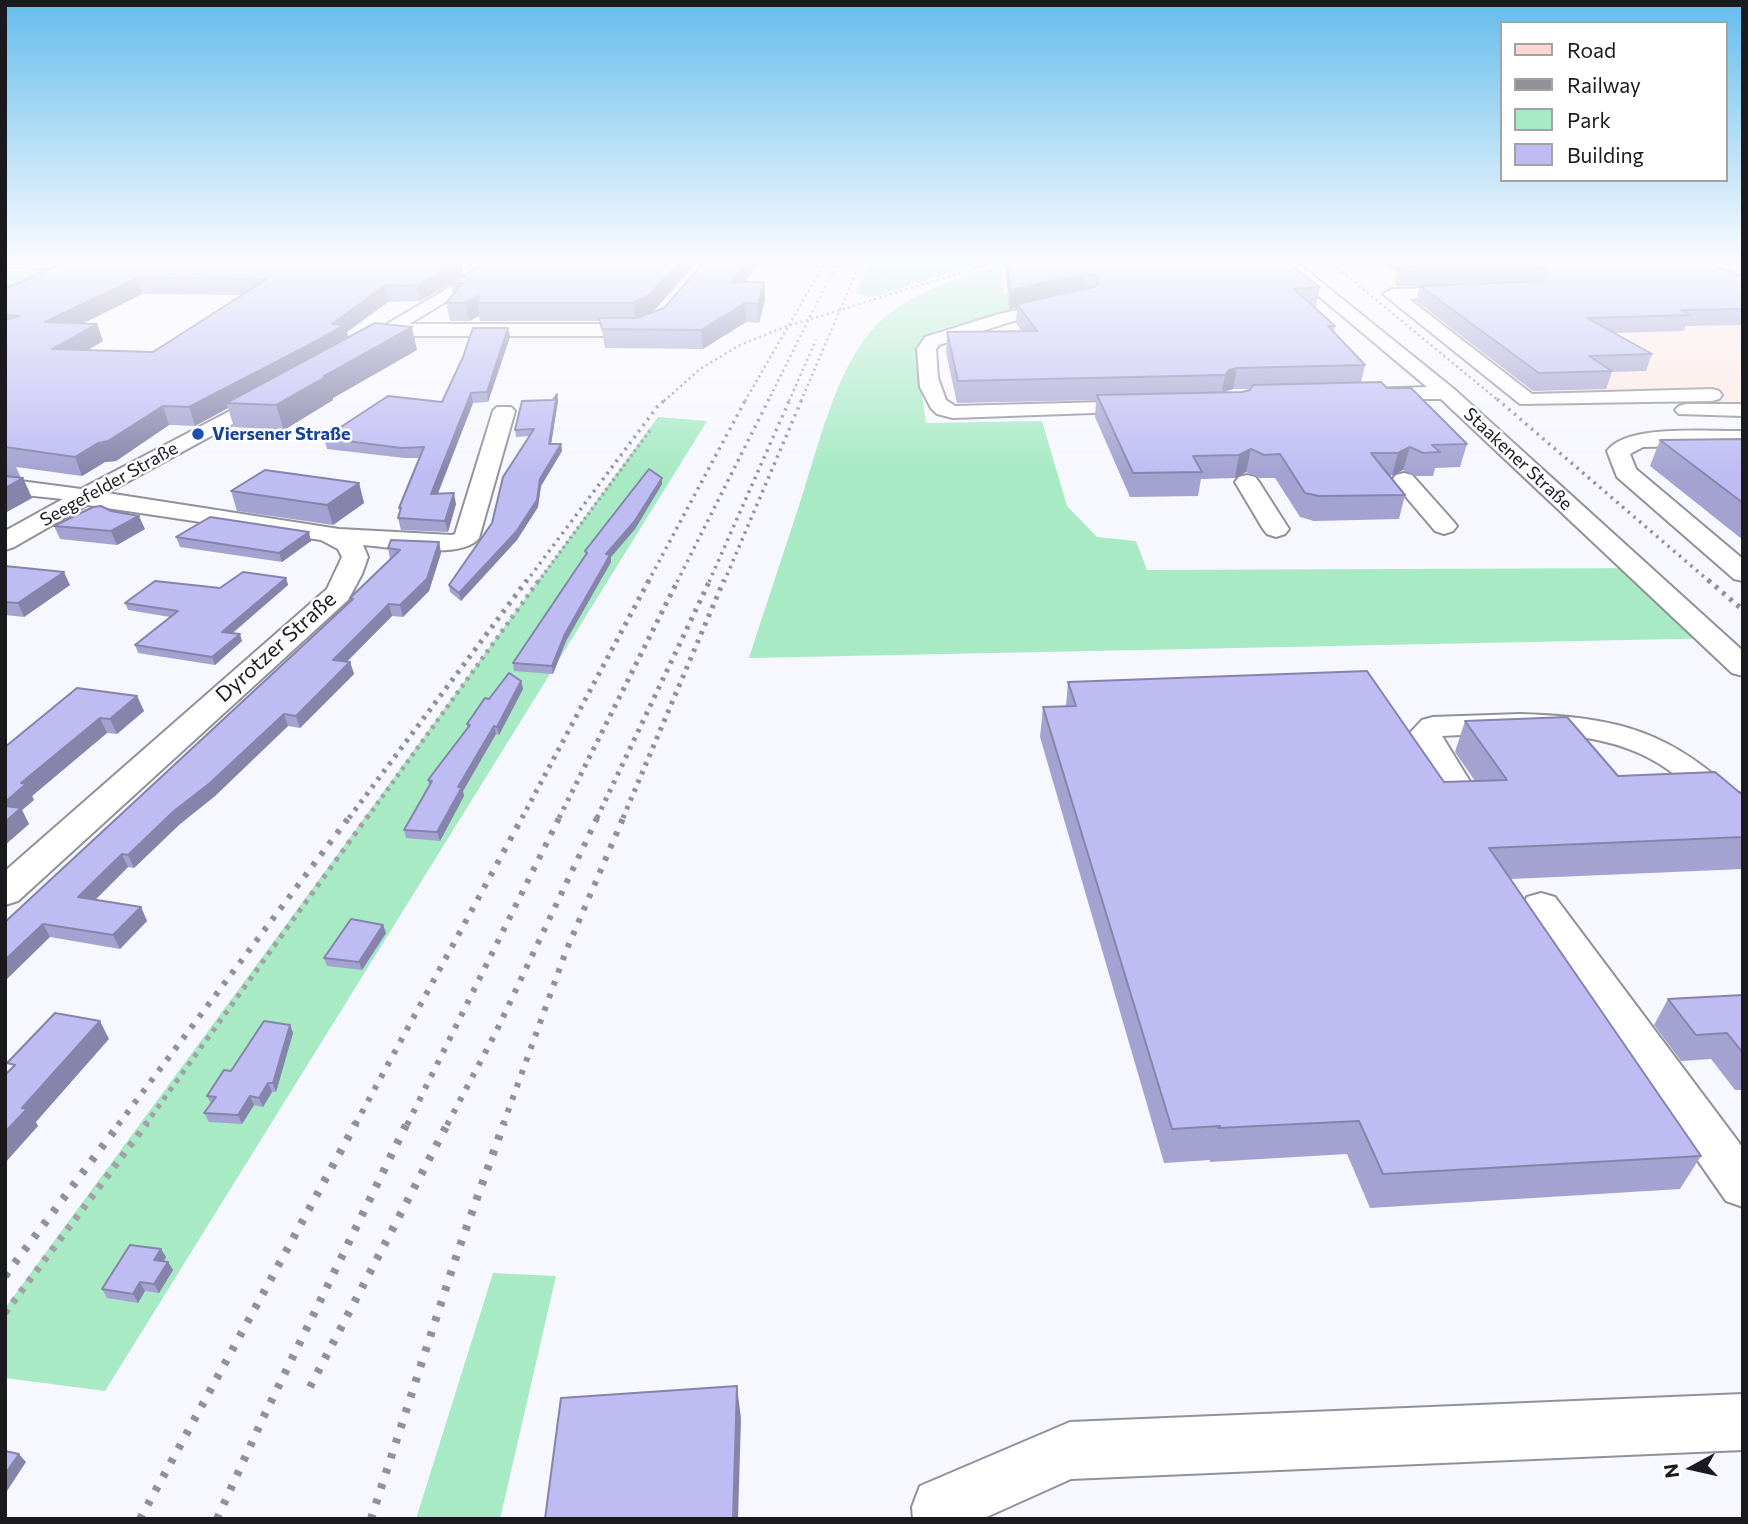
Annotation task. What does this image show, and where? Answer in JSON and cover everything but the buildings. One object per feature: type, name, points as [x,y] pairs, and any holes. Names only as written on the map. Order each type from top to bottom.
[{"type":"street","points":[[338,358],[383,332]]},
{"type":"street","points":[[960,332],[932,341],[926,349],[933,397],[944,410],[953,412],[1157,407]]},
{"type":"street","name":"Staakener Straße","points":[[1377,332],[1447,393],[1743,667]]},
{"type":"street","points":[[1441,332],[1527,400],[1712,395]]},
{"type":"street","points":[[1373,377],[1390,395]]},
{"type":"street","name":"Seegefelder Straße","points":[[5,542],[290,385]]},
{"type":"street","points":[[1351,396],[1447,393]]},
{"type":"street","points":[[1555,412],[1743,410]]},
{"type":"street","points":[[5,486],[66,492],[83,497],[336,536],[456,542],[466,538],[504,411]]},
{"type":"street","points":[[1743,438],[1639,440],[1618,451],[1625,472],[1743,573]]},
{"type":"street","points":[[1404,480],[1444,526]]},
{"type":"street","points":[[1247,482],[1276,528]]},
{"type":"street","name":"Dyrotzer Straße","points":[[5,892],[338,594],[355,557],[349,544],[336,536]]},
{"type":"street","points":[[1457,788],[1424,735],[1433,727],[1560,723],[1604,731],[1662,752],[1708,786],[1743,821]]},
{"type":"street","points":[[1541,906],[1743,1186]]},
{"type":"street","points":[[943,1519],[941,1507],[1070,1451],[1743,1422]]},
{"type":"path","points":[[5,1313],[174,1087],[484,655],[651,429]]},
{"type":"shaded area","points":[[1432,332],[1743,332],[1743,402],[1526,407]]},
{"type":"green space","points":[[934,332],[921,341],[916,349],[926,423],[1042,421],[1067,506],[1097,537],[1136,541],[1147,570],[1652,568],[1724,638],[749,658],[825,422],[855,353],[869,334]]},
{"type":"green space","points":[[658,417],[707,421],[105,1391],[5,1378],[5,1308]]},
{"type":"green space","points":[[493,1273],[556,1276],[500,1519],[416,1519]]},
{"type":"railway","points":[[664,401],[700,369],[740,345],[772,332]]},
{"type":"railway","points":[[745,401],[785,332]]},
{"type":"railway","points":[[769,399],[802,332]]},
{"type":"railway","points":[[801,401],[831,332]]},
{"type":"railway","points":[[1415,332],[1499,401]]},
{"type":"railway","points":[[789,401],[816,340]]},
{"type":"railway","points":[[526,582],[657,407],[666,399]]},
{"type":"railway","points":[[648,582],[746,399]]},
{"type":"railway","points":[[677,582],[769,399]]},
{"type":"railway","points":[[709,582],[790,399]]},
{"type":"railway","points":[[724,582],[802,399]]},
{"type":"railway","points":[[1497,399],[1710,582]]},
{"type":"railway","points":[[349,818],[527,580]]},
{"type":"railway","points":[[522,818],[649,580]]},
{"type":"railway","points":[[597,818],[710,580]]},
{"type":"railway","points":[[623,818],[724,580]]},
{"type":"railway","points":[[1708,580],[1743,610]]},
{"type":"railway","points":[[560,816],[677,582]]},
{"type":"railway","points":[[118,1125],[350,816]]},
{"type":"railway","points":[[355,1125],[523,816]]},
{"type":"railway","points":[[407,1125],[560,816]]},
{"type":"railway","points":[[447,1125],[496,1032],[598,816]]},
{"type":"railway","points":[[503,1125],[566,951],[624,816]]},
{"type":"railway","points":[[5,1276],[120,1123]]},
{"type":"railway","points":[[140,1519],[356,1123]]},
{"type":"railway","points":[[217,1519],[263,1418],[407,1123]]},
{"type":"railway","points":[[310,1387],[448,1123]]},
{"type":"railway","points":[[371,1519],[457,1254],[504,1123]]},
{"type":"place","name":"Viersener Straße","points":[[198,434]]}]
